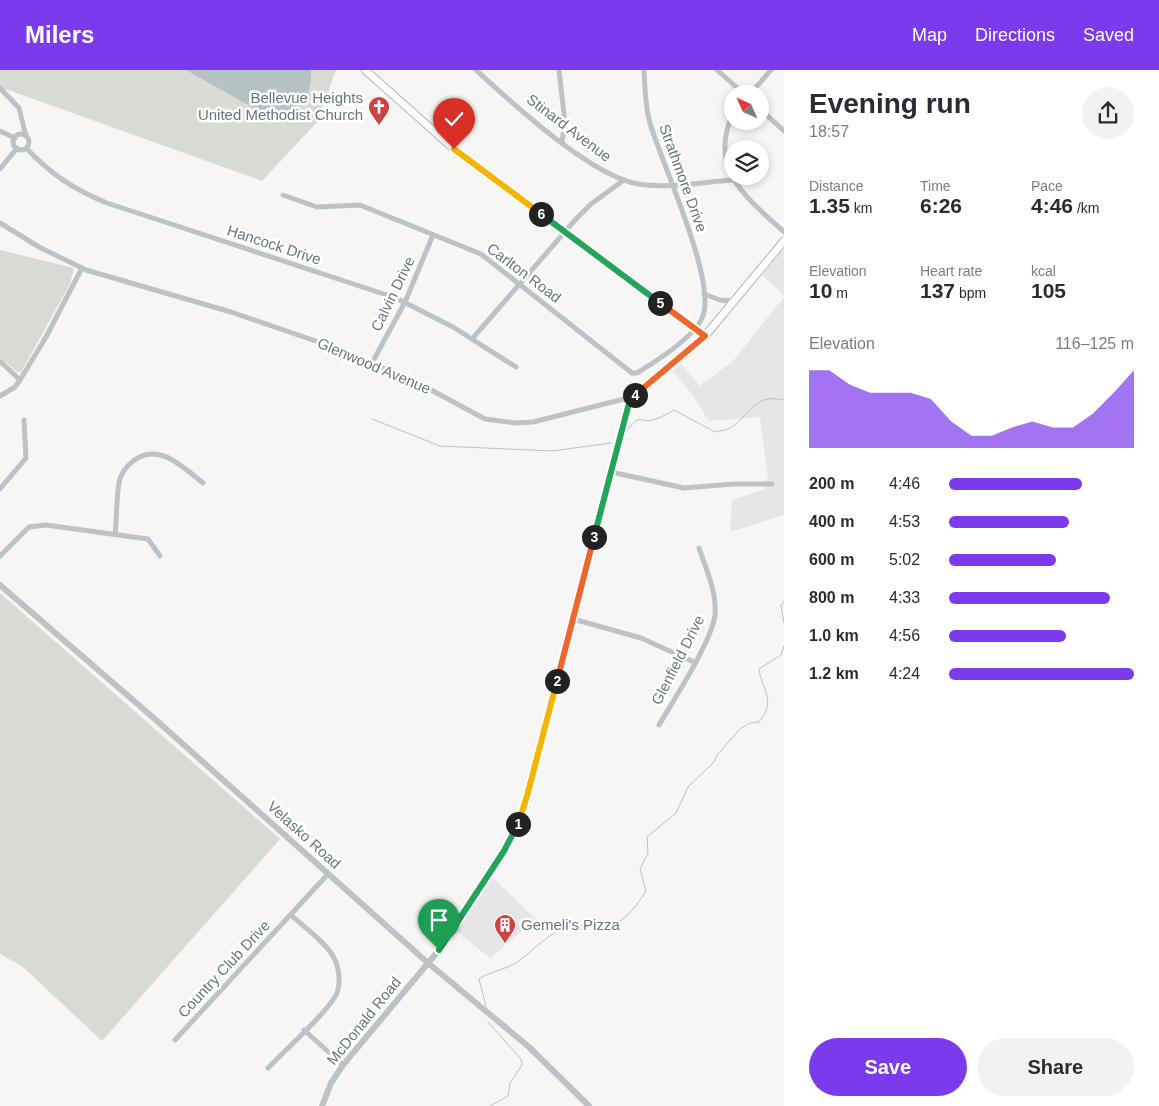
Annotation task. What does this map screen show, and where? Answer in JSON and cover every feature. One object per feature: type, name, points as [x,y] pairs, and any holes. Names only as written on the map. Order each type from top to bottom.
[{"type":"main road","points":[[365,70],[454,149],[705,336]]},
{"type":"main road","name":"Glenwood Avenue","points":[[705,336],[784,241]]},
{"type":"street","name":"Stinard Avenue","points":[[476,70],[562,142],[598,168],[624,180],[642,184],[724,181]]},
{"type":"street","points":[[559,70],[565,123],[562,142]]},
{"type":"street","name":"Strathmore Drive","points":[[644,70],[649,121],[700,266],[704,294],[702,318],[695,328]]},
{"type":"street","points":[[717,70],[734,85]]},
{"type":"street","points":[[758,85],[771,70]]},
{"type":"street","points":[[0,88],[19,108],[29,142],[26,148],[17,148]]},
{"type":"street","points":[[769,117],[784,131]]},
{"type":"street","points":[[0,131],[15,138]]},
{"type":"street","points":[[15,138],[21,135],[26,136]]},
{"type":"street","points":[[15,138],[14,145],[17,148]]},
{"type":"street","points":[[0,169],[17,148]]},
{"type":"street","name":"Hancock Drive","points":[[26,148],[64,183],[78,191],[116,206],[406,302],[472,339],[516,367]]},
{"type":"street","points":[[472,339],[591,204],[624,180]]},
{"type":"street","points":[[737,185],[784,232]]},
{"type":"street","name":"Carlton Road","points":[[283,195],[317,207],[360,205],[481,254],[632,373],[642,370],[695,328]]},
{"type":"street","name":"Glenwood Avenue","points":[[0,223],[39,247],[82,268],[231,312],[372,363],[420,384],[475,415],[500,422],[533,422],[632,397],[705,336]]},
{"type":"street","name":"Calvin Drive","points":[[372,363],[406,302],[433,234]]},
{"type":"street","points":[[0,396],[15,387],[20,380],[46,337],[82,268]]},
{"type":"street","points":[[704,294],[720,300],[736,301]]},
{"type":"street","points":[[0,361],[20,380]]},
{"type":"street","name":"McDonald Road","points":[[322,1106],[331,1083],[343,1064],[428,963],[504,851],[519,820],[632,397]]},
{"type":"street","points":[[0,488],[26,458],[24,420]]},
{"type":"street","points":[[115,534],[120,476],[130,464],[142,456],[156,454],[170,458],[203,483]]},
{"type":"street","points":[[611,472],[684,488],[734,484],[772,484]]},
{"type":"street","points":[[0,556],[30,527],[46,525],[148,539],[160,556]]},
{"type":"street","name":"Glenfield Drive","points":[[659,725],[694,662],[715,616],[713,592],[699,548]]},
{"type":"street","name":"Velasko Road","points":[[0,585],[156,720],[428,963],[529,1047],[589,1106]]},
{"type":"street","points":[[573,619],[633,635],[694,662]]},
{"type":"street","name":"Country Club Drive","points":[[175,1040],[328,874]]},
{"type":"street","points":[[268,1068],[332,1002],[337,993],[339,976],[334,957],[292,915]]},
{"type":"street","points":[[304,1030],[343,1064]]},
{"type":"shaded area","points":[[0,70],[336,70],[318,121],[262,181],[0,87]]},
{"type":"shaded area","points":[[186,70],[311,70],[311,80],[309,90],[302,105],[288,114],[268,116]]},
{"type":"shaded area","points":[[784,249],[784,295],[762,275]]},
{"type":"shaded area","points":[[0,250],[74,268],[70,284],[21,372],[17,372],[0,357]]},
{"type":"shaded area","points":[[784,297],[784,515],[730,532],[732,500],[765,489],[768,479],[760,417],[709,421],[692,394],[672,371],[681,364],[700,386],[733,361]]},
{"type":"shaded area","points":[[0,593],[280,839],[102,1041],[23,967],[0,954]]},
{"type":"shaded area","points":[[493,878],[536,919],[490,958],[456,931]]},
{"type":"waterway","points":[[625,433],[638,420],[656,419],[674,410],[715,432],[725,430],[730,428],[760,402],[766,399],[784,400]]},
{"type":"waterway","points":[[372,419],[440,446],[552,451],[611,443]]},
{"type":"waterway","points":[[784,601],[781,606],[784,623]]},
{"type":"waterway","points":[[486,1006],[479,979],[517,962],[561,930],[575,927],[608,926],[619,922],[632,910],[646,891],[640,869],[648,853],[647,837],[676,813],[688,787],[713,763],[718,754],[740,729],[750,723],[759,722],[767,708],[768,701],[759,669],[781,655],[784,646]]},
{"type":"waterway","points":[[488,1022],[521,1059],[522,1065],[510,1083],[508,1096],[490,1106]]},
{"type":"place","name":"Bellevue Heights United Methodist Church","points":[[379,126]]},
{"type":"place","name":"Gemeli's Pizza","points":[[505,944]]},
{"type":"route","points":[[439,950],[504,851],[519,820],[527,796],[630,400],[705,336],[454,149]]}]
